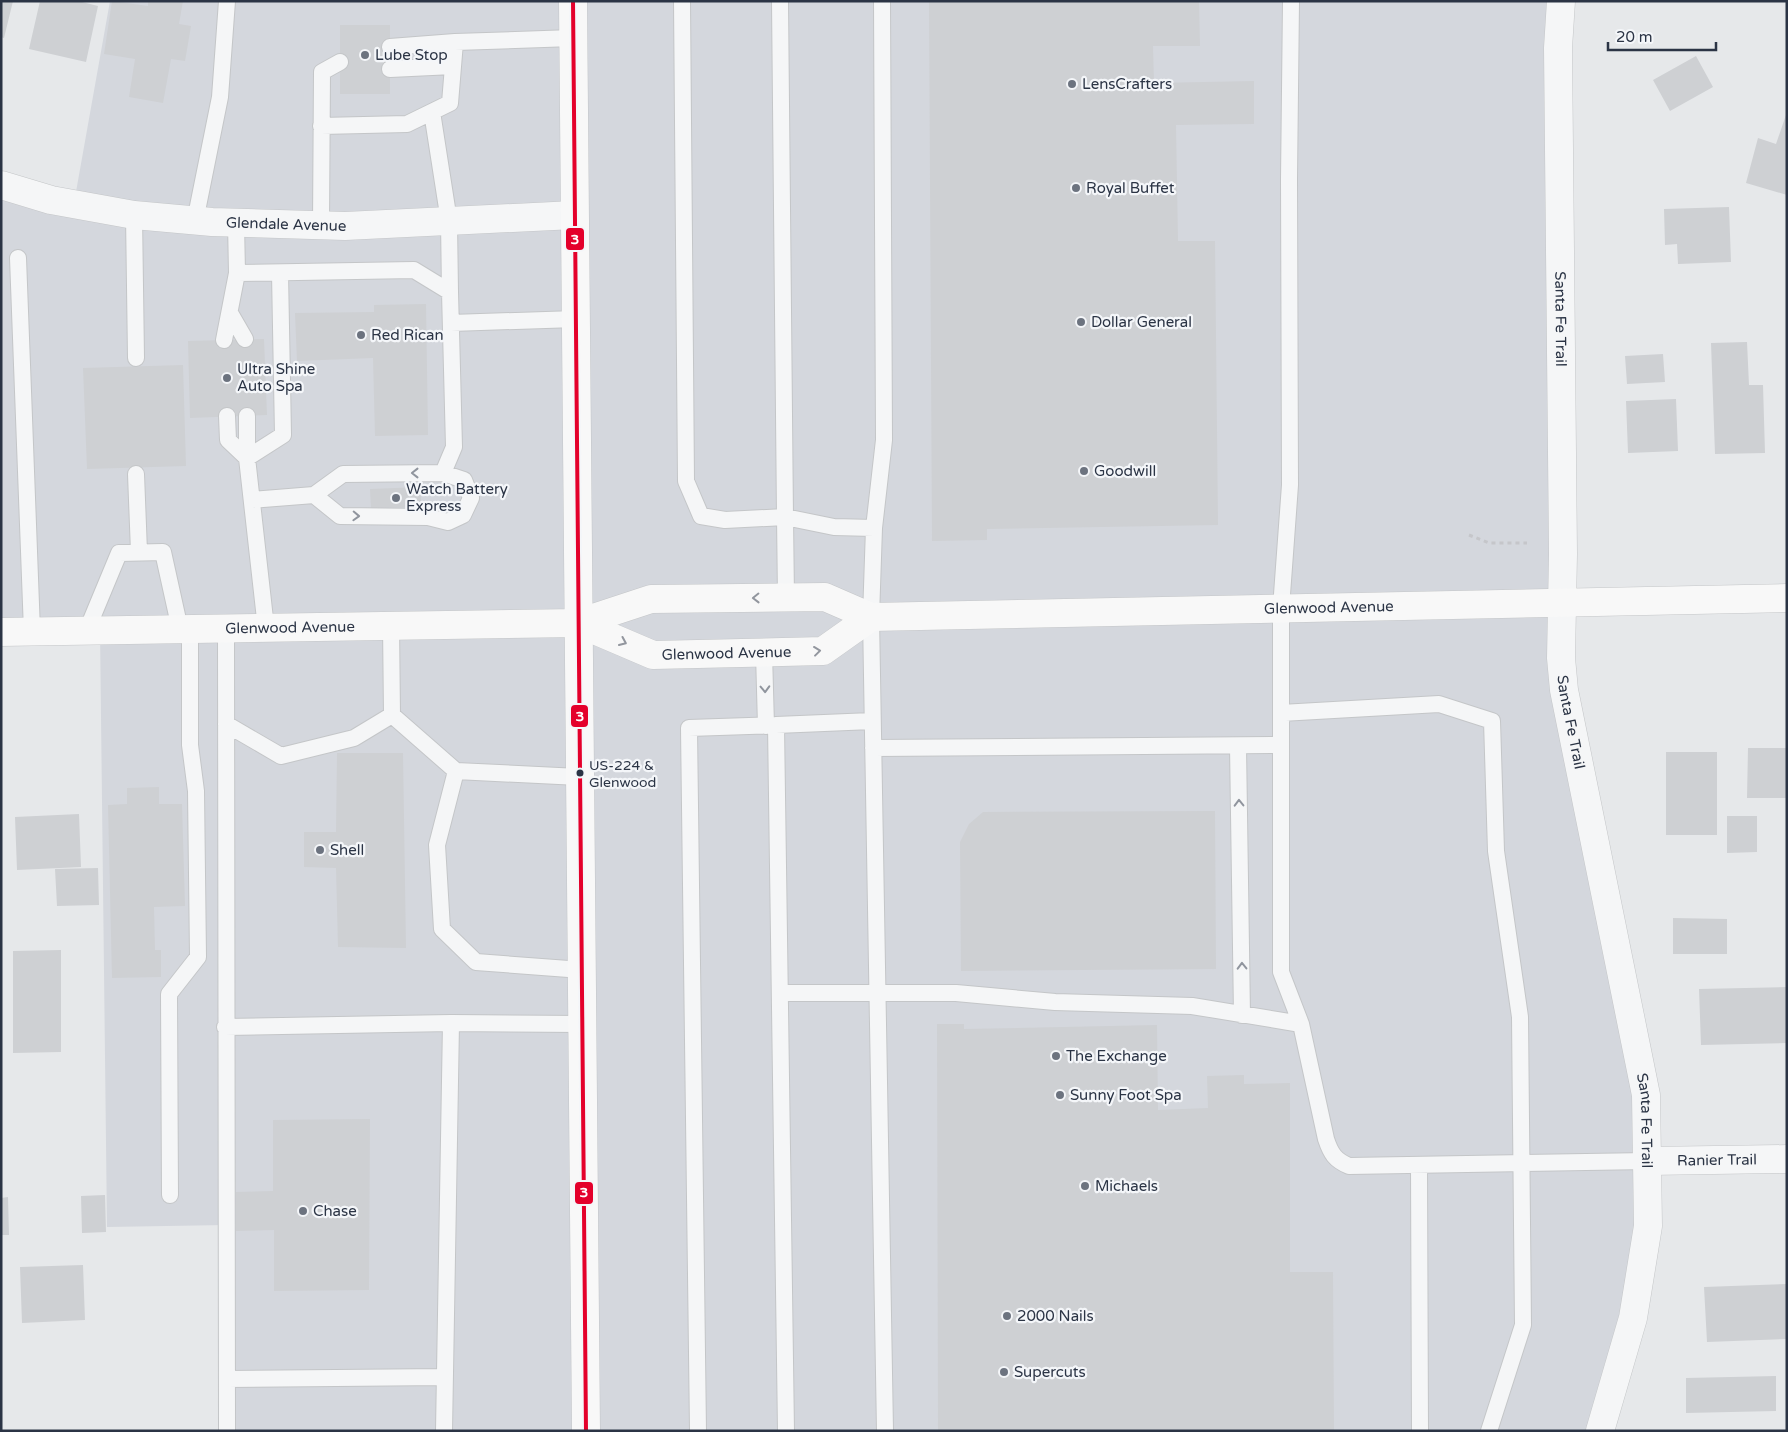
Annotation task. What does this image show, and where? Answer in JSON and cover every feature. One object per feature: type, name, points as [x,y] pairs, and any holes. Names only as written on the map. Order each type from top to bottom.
[{"type":"street","points":[[573,1],[586,1431]]},
{"type":"street","name":"Santa Fe Trail","points":[[1561,1],[1558,48],[1564,602],[1561,658],[1564,690],[1646,1095],[1648,1161],[1648,1226],[1633,1318],[1600,1431]]},
{"type":"street","name":"Glendale Avenue","points":[[1,185],[51,200],[134,215],[195,221],[345,226],[574,215]]},
{"type":"street","name":"Glenwood Avenue","points":[[1,632],[578,622],[651,600],[825,597],[871,616],[1787,598]]},
{"type":"street","name":"Glenwood Avenue","points":[[578,622],[653,655],[764,653],[823,651],[871,616]]},
{"type":"street","name":"Ranier Trail","points":[[1648,1161],[1787,1159]]},
{"type":"lane","points":[[195,221],[220,97],[227,1]]},
{"type":"lane","points":[[682,1],[686,481],[701,516],[726,520],[785,517],[834,527],[874,528]]},
{"type":"lane","points":[[780,1],[786,598]]},
{"type":"lane","points":[[882,1],[884,440],[874,528],[871,616],[885,1431]]},
{"type":"lane","points":[[1291,1],[1289,179],[1290,485],[1281,608],[1281,972],[1301,1024],[1331,1153],[1339,1161],[1350,1166],[1648,1161]]},
{"type":"lane","points":[[390,47],[455,42],[573,38]]},
{"type":"lane","points":[[321,126],[407,124],[450,104],[455,42]]},
{"type":"lane","points":[[321,225],[322,72],[340,62]]},
{"type":"lane","points":[[390,69],[453,66]]},
{"type":"lane","points":[[432,112],[449,221],[454,447],[443,473]]},
{"type":"lane","points":[[134,215],[136,358]]},
{"type":"lane","points":[[224,340],[237,273],[236,223]]},
{"type":"lane","points":[[18,258],[32,631]]},
{"type":"lane","points":[[237,273],[414,270],[450,292]]},
{"type":"lane","points":[[247,458],[283,436],[280,273]]},
{"type":"lane","points":[[230,313],[245,339]]},
{"type":"lane","points":[[451,322],[576,318]]},
{"type":"lane","points":[[227,416],[228,440],[247,458]]},
{"type":"lane","points":[[247,416],[247,458],[266,628]]},
{"type":"lane","points":[[252,500],[314,495],[343,474],[443,473],[464,480],[471,498],[463,515],[448,522],[428,517],[340,516],[314,495]]},
{"type":"lane","points":[[136,474],[139,552]]},
{"type":"lane","points":[[87,630],[119,553],[163,552],[185,628],[190,745],[196,792],[198,957],[169,994],[170,1195]]},
{"type":"lane","points":[[391,625],[392,715],[456,770],[579,777]]},
{"type":"lane","points":[[226,628],[227,1431]]},
{"type":"lane","points":[[764,653],[771,726],[780,993],[786,1431]]},
{"type":"lane","points":[[1281,712],[1439,704],[1492,721],[1496,850],[1520,1017],[1523,1325],[1489,1431]]},
{"type":"lane","points":[[226,724],[281,756],[354,738],[392,715]]},
{"type":"lane","points":[[698,1431],[689,728],[872,722]]},
{"type":"lane","points":[[873,748],[1281,745]]},
{"type":"lane","points":[[1238,746],[1242,1014]]},
{"type":"lane","points":[[456,770],[437,845],[442,929],[476,962],[582,970]]},
{"type":"lane","points":[[780,993],[956,993],[1055,1002],[1192,1006],[1301,1024]]},
{"type":"lane","points":[[226,1027],[451,1023],[582,1024]]},
{"type":"lane","points":[[444,1431],[451,1023]]},
{"type":"lane","points":[[1419,1165],[1420,1431]]},
{"type":"lane","points":[[227,1380],[444,1376]]},
{"type":"path","points":[[1469,535],[1489,542],[1527,543]]},
{"type":"shaded area","points":[[110,1],[1561,1],[1563,602],[1648,1161],[1600,1431],[227,1431],[226,1225],[107,1227],[100,630],[1,632],[1,185],[74,203]]},
{"type":"building","points":[[1,1],[13,1],[4,38],[1,37]]},
{"type":"building","points":[[40,1],[78,1],[98,6],[86,62],[29,49]]},
{"type":"building","points":[[112,1],[148,6],[148,1],[183,1],[179,24],[191,26],[185,61],[171,59],[163,103],[129,97],[135,59],[104,54]]},
{"type":"building","points":[[929,1],[1199,1],[1200,46],[1153,46],[1154,83],[1254,81],[1254,124],[1176,125],[1178,241],[1215,241],[1218,525],[987,529],[987,540],[932,541]]},
{"type":"building","name":"Lube Stop","points":[[340,25],[390,25],[390,94],[340,94]]},
{"type":"building","points":[[1696,56],[1713,87],[1670,111],[1653,80]]},
{"type":"building","points":[[1787,112],[1787,195],[1746,183],[1758,138],[1776,144]]},
{"type":"building","points":[[1729,207],[1731,262],[1678,264],[1677,244],[1665,245],[1664,209]]},
{"type":"building","name":"Red Rican","points":[[426,304],[428,435],[375,436],[373,358],[297,361],[295,313],[374,312],[374,305]]},
{"type":"building","name":"Ultra Shine Auto Spa","points":[[264,339],[267,415],[190,418],[188,341]]},
{"type":"building","points":[[1747,342],[1749,385],[1763,385],[1765,453],[1715,454],[1711,343]]},
{"type":"building","points":[[1663,354],[1665,382],[1627,384],[1625,356]]},
{"type":"building","points":[[183,365],[186,466],[87,469],[83,368]]},
{"type":"building","points":[[1676,399],[1678,451],[1628,453],[1626,401]]},
{"type":"building","name":"Watch Battery Express","points":[[421,487],[421,507],[371,508],[370,489]]},
{"type":"building","points":[[1748,748],[1787,748],[1787,798],[1747,798]]},
{"type":"building","points":[[1666,752],[1717,752],[1717,835],[1666,835]]},
{"type":"building","name":"Shell","points":[[337,753],[403,753],[406,948],[338,947],[336,868],[304,867],[304,832],[336,832]]},
{"type":"building","points":[[159,787],[159,804],[182,804],[185,906],[154,907],[155,950],[161,950],[161,977],[112,978],[108,805],[127,804],[127,788]]},
{"type":"building","points":[[1215,811],[1216,969],[961,971],[960,842],[969,824],[983,812]]},
{"type":"building","points":[[79,814],[81,867],[17,870],[15,817]]},
{"type":"building","points":[[1727,816],[1757,816],[1757,852],[1727,853]]},
{"type":"building","points":[[98,868],[99,905],[57,906],[55,869]]},
{"type":"building","points":[[1673,918],[1727,919],[1727,954],[1673,954]]},
{"type":"building","points":[[61,950],[61,1052],[13,1053],[13,951]]},
{"type":"building","points":[[1787,987],[1787,1043],[1701,1045],[1699,989]]},
{"type":"building","points":[[937,1024],[964,1024],[964,1029],[1157,1025],[1158,1110],[1208,1108],[1207,1076],[1244,1075],[1244,1084],[1290,1083],[1290,1272],[1333,1272],[1334,1431],[938,1431]]},
{"type":"building","name":"Chase","points":[[370,1119],[369,1290],[274,1291],[274,1230],[236,1231],[236,1192],[273,1191],[273,1120]]},
{"type":"building","points":[[105,1195],[106,1232],[82,1233],[81,1196]]},
{"type":"building","points":[[8,1197],[9,1235],[1,1235],[1,1198]]},
{"type":"building","points":[[83,1265],[85,1320],[22,1323],[20,1267]]},
{"type":"building","points":[[1787,1284],[1787,1339],[1707,1342],[1704,1287]]},
{"type":"building","points":[[1776,1376],[1776,1411],[1686,1413],[1686,1378]]},
{"type":"transit line","name":"3","points":[[573,1],[586,1431]]},
{"type":"place","name":"Lube Stop","points":[[365,55]]},
{"type":"place","name":"LensCrafters","points":[[1072,84]]},
{"type":"place","name":"Royal Buffet","points":[[1076,188]]},
{"type":"place","name":"Dollar General","points":[[1081,322]]},
{"type":"place","name":"Red Rican","points":[[361,335]]},
{"type":"place","name":"Ultra Shine Auto Spa","points":[[227,378]]},
{"type":"place","name":"Goodwill","points":[[1084,471]]},
{"type":"place","name":"Watch Battery Express","points":[[396,498]]},
{"type":"place","name":"US-224 & Glenwood","points":[[580,773]]},
{"type":"place","name":"Shell","points":[[320,850]]},
{"type":"place","name":"The Exchange","points":[[1056,1056]]},
{"type":"place","name":"Sunny Foot Spa","points":[[1060,1095]]},
{"type":"place","name":"Michaels","points":[[1085,1186]]},
{"type":"place","name":"Chase","points":[[303,1211]]},
{"type":"place","name":"2000 Nails","points":[[1007,1316]]},
{"type":"place","name":"Supercuts","points":[[1004,1372]]}]
